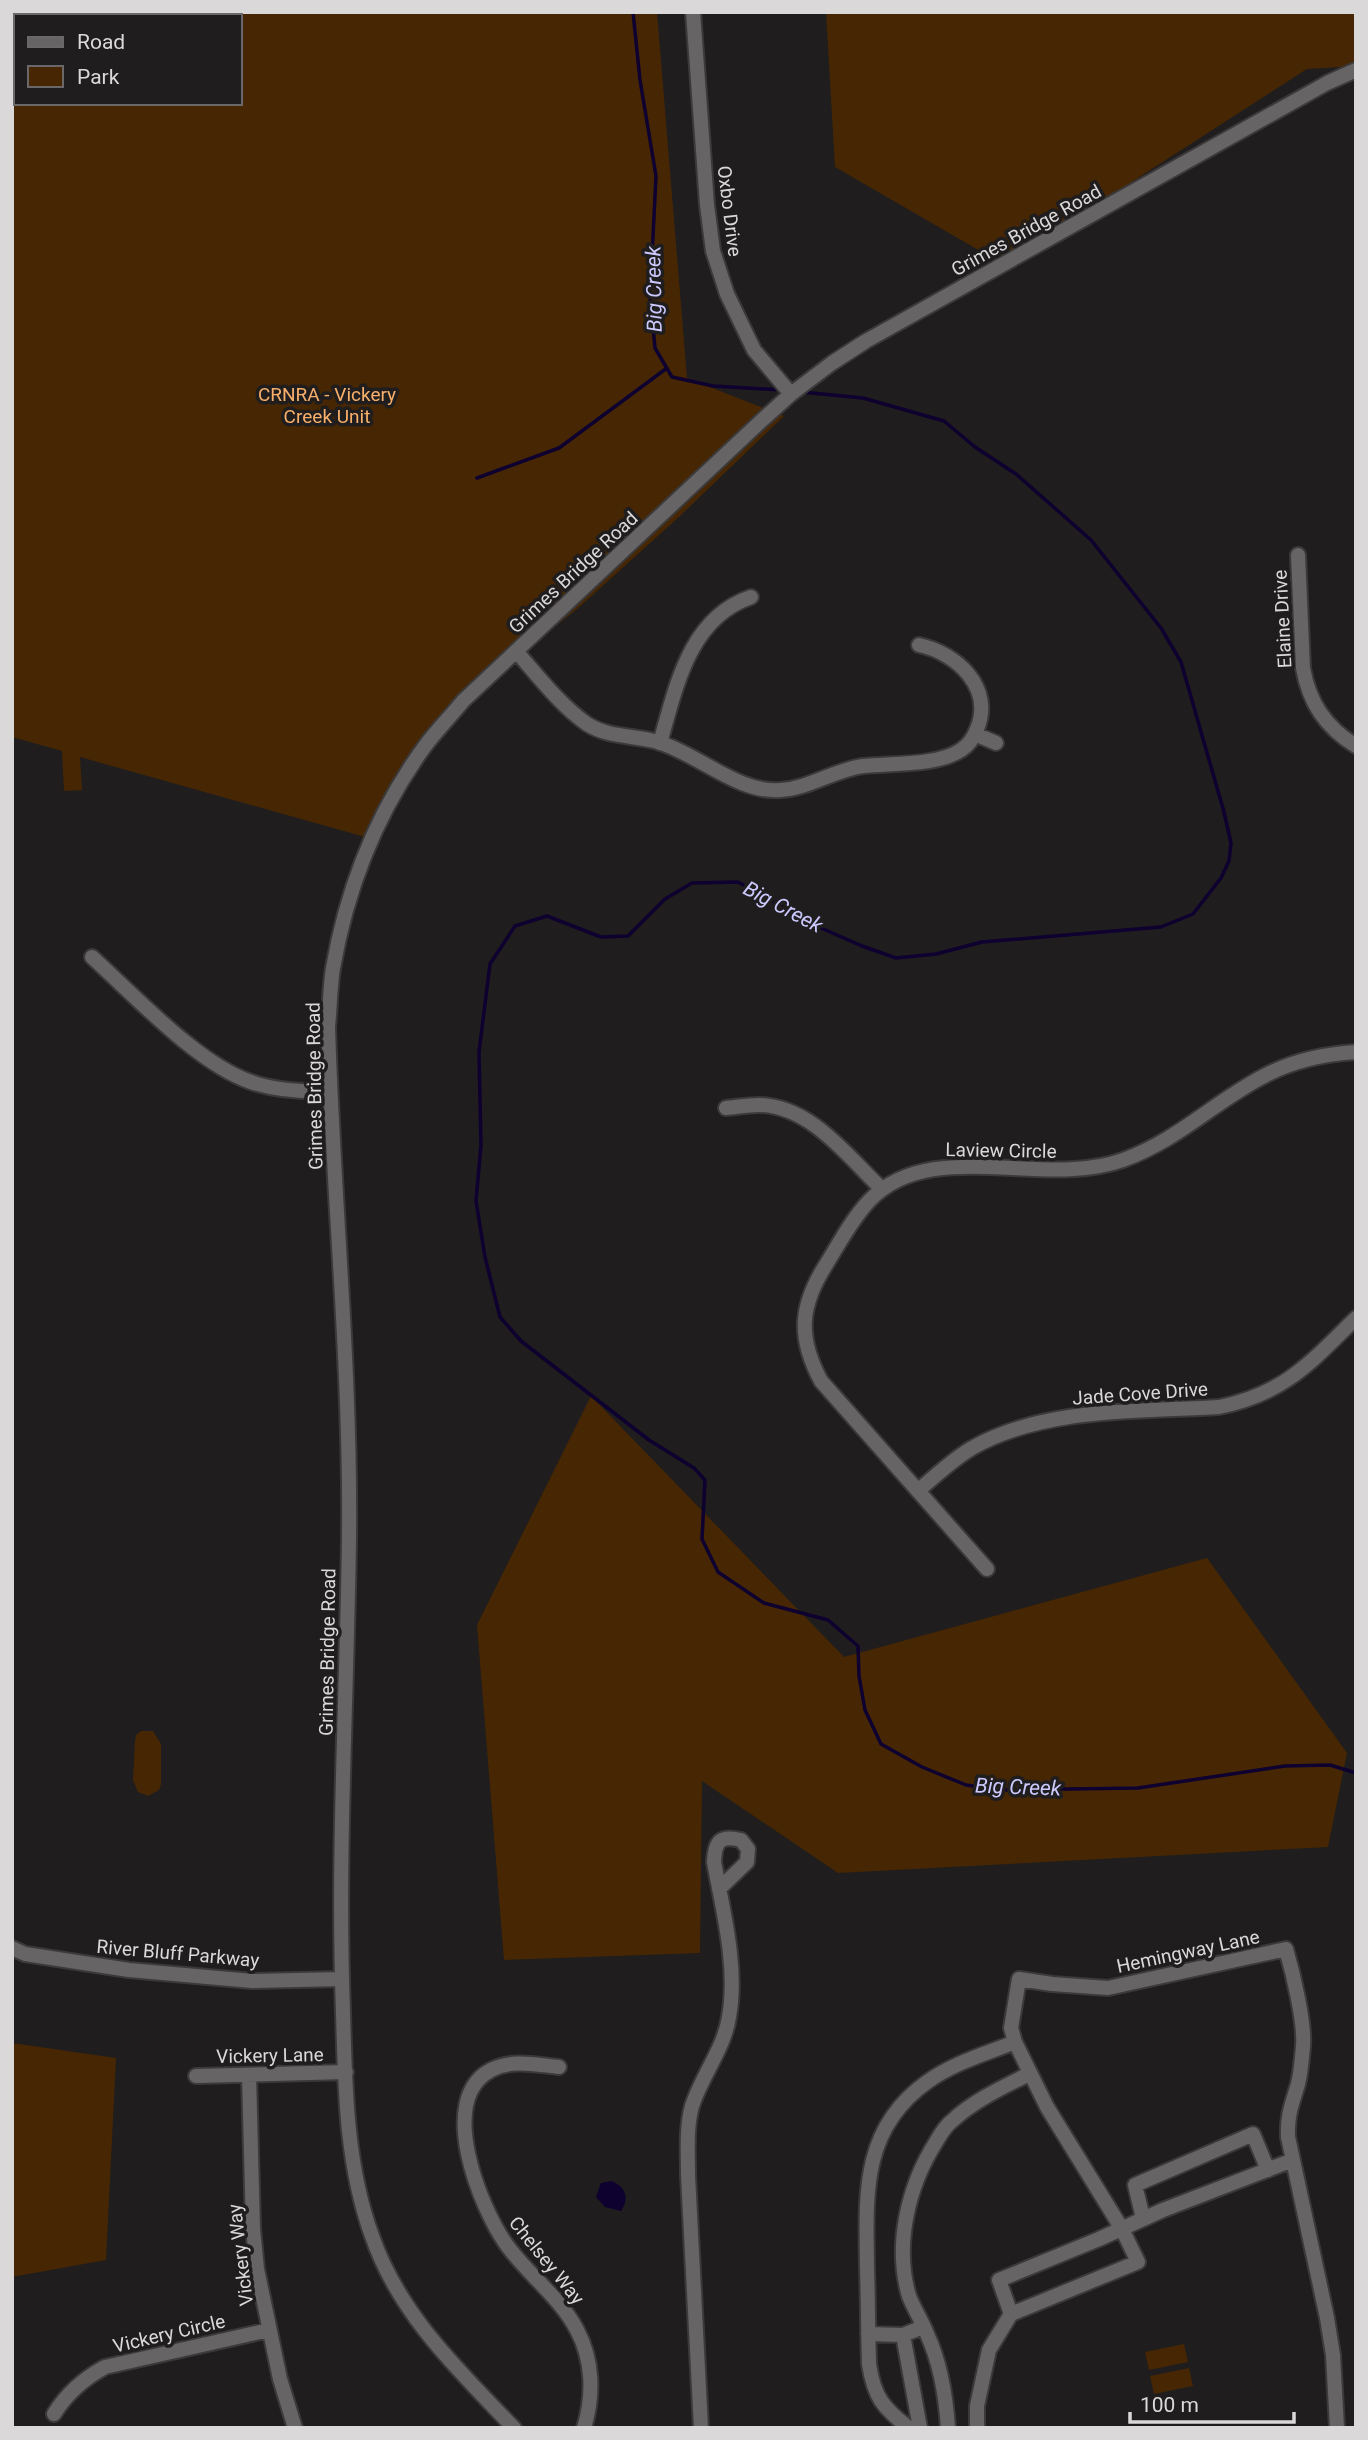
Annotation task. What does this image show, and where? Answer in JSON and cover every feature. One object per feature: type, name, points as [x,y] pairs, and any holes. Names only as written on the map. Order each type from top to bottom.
[{"type":"street","name":"Oxbo Drive","points":[[693,12],[707,205],[713,251],[727,293],[754,350],[791,394]]},
{"type":"street","name":"Grimes Bridge Road","points":[[514,2428],[433,2342],[403,2300],[372,2238],[355,2177],[346,2072],[341,1871],[350,1465],[328,1027],[333,968],[345,911],[367,847],[393,795],[425,746],[463,701],[791,394],[866,341],[1327,83],[1356,70]]},
{"type":"street","name":"Elaine Drive","points":[[1298,555],[1306,686],[1330,726],[1356,746]]},
{"type":"street","points":[[660,743],[682,669],[694,644],[706,627],[725,610],[736,602],[751,597]]},
{"type":"street","points":[[516,651],[572,712],[588,725],[613,735],[660,743],[746,785],[780,791],[803,787],[859,767],[944,758],[962,750],[975,734],[981,721],[980,694],[974,680],[964,668],[942,652],[919,645]]},
{"type":"street","points":[[975,734],[996,743]]},
{"type":"street","points":[[92,957],[195,1050],[223,1070],[275,1089],[330,1091]]},
{"type":"street","name":"Laview Circle","points":[[987,1569],[821,1381],[810,1361],[804,1336],[805,1310],[815,1282],[859,1213],[882,1189],[909,1175],[937,1167],[1058,1171],[1086,1169],[1117,1162],[1170,1139],[1240,1089],[1266,1074],[1301,1061],[1356,1052]]},
{"type":"street","points":[[726,1108],[760,1105],[801,1116],[816,1126],[882,1189]]},
{"type":"street","name":"Jade Cove Drive","points":[[918,1491],[944,1467],[972,1448],[1030,1424],[1071,1416],[1219,1407],[1266,1393],[1307,1367],[1356,1318]]},
{"type":"street","points":[[701,2428],[688,2135],[692,2105],[725,2034],[731,2002],[728,1948],[719,1889]]},
{"type":"street","name":"River Bluff Parkway","points":[[12,1948],[25,1954],[130,1970],[252,1981],[342,1979]]},
{"type":"street","name":"Hemingway Lane","points":[[1011,2314],[1138,2262],[1122,2229],[1029,2074],[1015,2042],[1011,2028],[1019,1979],[1108,1988],[1286,1949],[1293,1975],[1303,2042],[1298,2083],[1287,2121],[1327,2318],[1333,2355],[1337,2428]]},
{"type":"street","points":[[909,2428],[889,2413],[872,2384],[868,2334],[866,2196],[872,2163],[881,2135],[902,2105],[926,2082],[955,2065],[1015,2042]]},
{"type":"street","name":"Chelsey Way","points":[[559,2067],[511,2064],[490,2070],[472,2088],[464,2113],[474,2177],[495,2228],[527,2272],[566,2313],[584,2346],[591,2382],[588,2416],[584,2428]]},
{"type":"street","name":"Vickery Lane","points":[[196,2076],[346,2072]]},
{"type":"street","points":[[948,2428],[939,2373],[923,2326],[909,2296],[904,2247],[907,2214],[922,2167],[951,2121],[996,2091],[1029,2074]]},
{"type":"street","name":"Vickery Way","points":[[249,2075],[254,2248],[269,2330],[285,2400],[295,2428]]},
{"type":"street","points":[[1143,2218],[1135,2185],[1253,2133],[1268,2169]]},
{"type":"street","points":[[976,2428],[977,2406],[989,2350],[1011,2314],[999,2280],[1143,2218],[1293,2160]]},
{"type":"street","points":[[868,2334],[903,2335],[923,2326]]},
{"type":"street","name":"Vickery Circle","points":[[54,2414],[74,2388],[105,2367],[269,2330]]},
{"type":"street","points":[[903,2335],[920,2428]]},
{"type":"green space","name":"CRNRA - Vickery Creek Unit","points":[[12,12],[657,12],[687,378],[784,416],[680,516],[577,609],[501,670],[425,739],[365,837],[80,757],[82,790],[64,791],[62,751],[12,737]]},
{"type":"green space","points":[[826,12],[1356,12],[1356,66],[1307,69],[1048,236],[1006,266],[835,167]]},
{"type":"green space","points":[[591,1396],[844,1657],[1207,1558],[1347,1753],[1328,1847],[838,1873],[702,1781],[700,1953],[504,1960],[477,1625]]},
{"type":"green space","points":[[141,1731],[153,1731],[161,1744],[161,1784],[159,1790],[148,1796],[138,1792],[133,1780],[136,1735]]},
{"type":"green space","points":[[12,2043],[116,2058],[106,2260],[12,2277]]},
{"type":"green space","points":[[1184,2344],[1188,2362],[1149,2370],[1145,2352]]},
{"type":"green space","points":[[1189,2368],[1193,2386],[1154,2394],[1150,2376]]},
{"type":"shaded area","points":[[611,2181],[625,2193],[621,2211],[605,2207],[596,2197],[601,2183]]},
{"type":"waterway","name":"Big Creek","points":[[633,12],[640,80],[656,176],[650,297],[655,348],[672,377],[713,386],[782,390]]},
{"type":"waterway","points":[[477,478],[559,448],[667,368]]},
{"type":"waterway","name":"Big Creek","points":[[801,392],[863,398],[944,421],[975,447],[1016,474],[1091,540],[1161,628],[1181,662],[1224,812],[1231,843],[1229,861],[1221,878],[1193,914],[1161,927],[982,942],[936,954],[896,958],[821,928],[738,882],[692,883],[665,899],[628,936],[601,937],[547,916],[515,926],[490,964],[479,1052],[481,1145],[476,1201],[485,1257],[500,1317],[521,1341],[649,1440],[694,1468],[705,1480],[702,1539],[718,1572],[764,1603],[828,1620],[858,1646],[859,1676],[865,1710],[881,1744],[922,1767],[966,1785],[1000,1790],[1138,1788],[1285,1766],[1330,1765],[1356,1773]]}]
